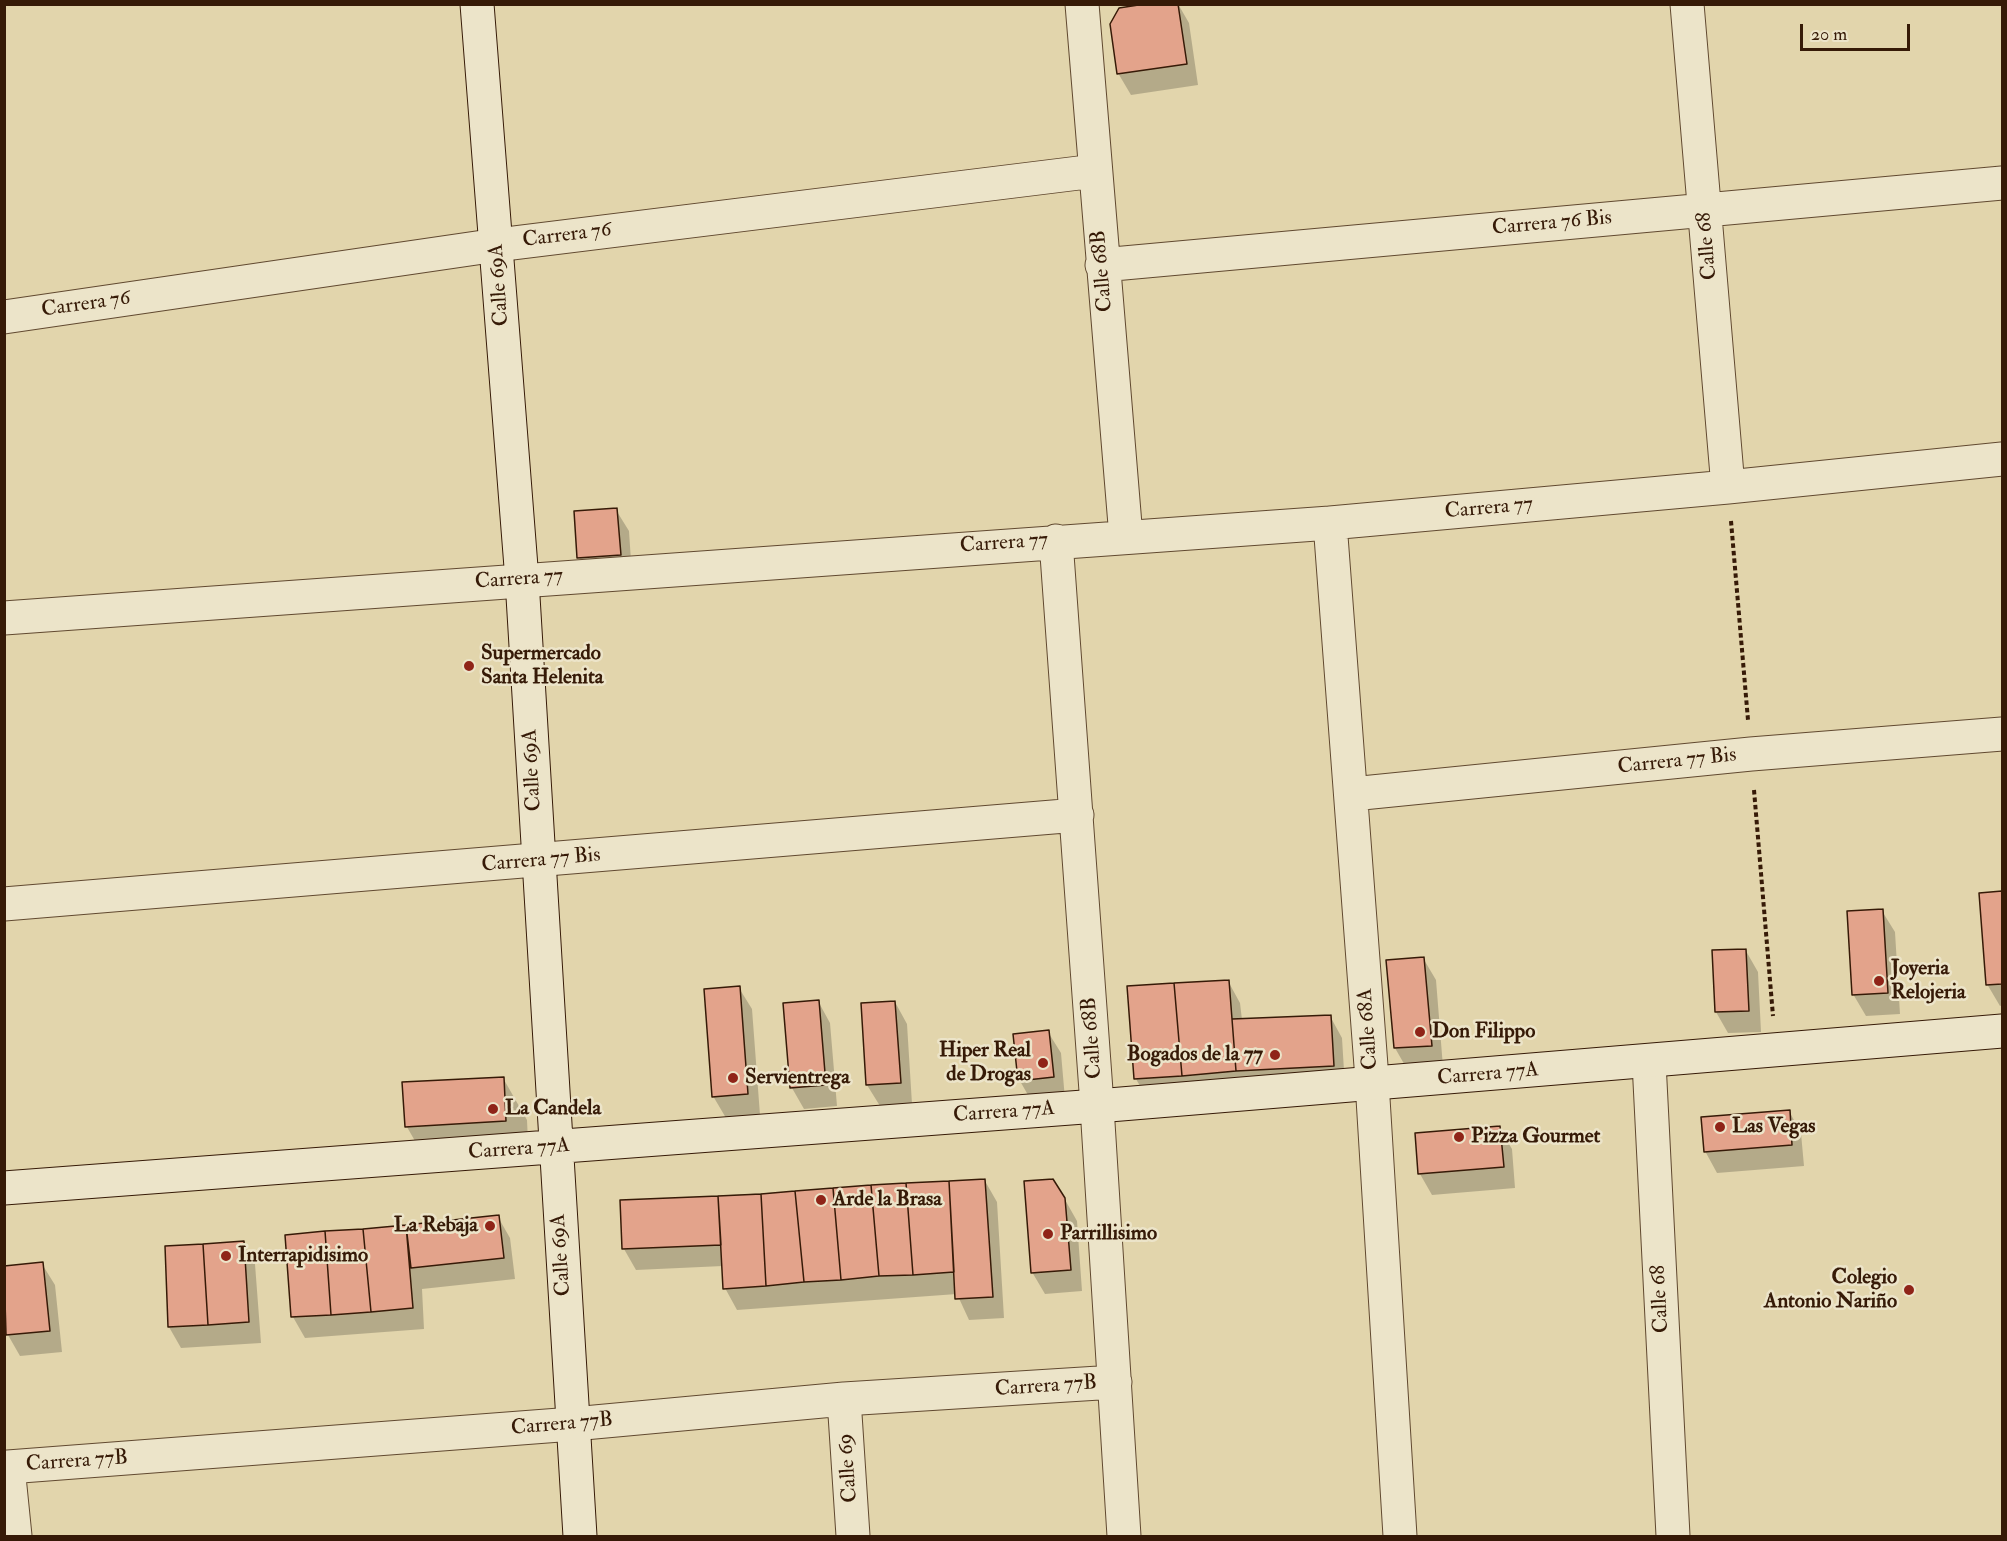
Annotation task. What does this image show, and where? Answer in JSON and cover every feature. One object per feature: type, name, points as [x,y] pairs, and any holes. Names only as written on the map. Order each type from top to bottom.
[{"type":"street","name":"Calle 69A","points":[[477,4],[522,580],[580,1536]]},
{"type":"street","name":"Calle 68B","points":[[1082,4],[1126,537]]},
{"type":"street","name":"Calle 68","points":[[1687,4],[1728,487]]},
{"type":"street","name":"Carrera 76","points":[[4,317],[497,245],[1095,171]]},
{"type":"street","name":"Carrera 76 Bis","points":[[1102,265],[2002,183]]},
{"type":"street","name":"Carrera 77","points":[[4,618],[1056,540],[1330,523],[1728,487],[2002,459]]},
{"type":"street","name":"Calle 68A","points":[[1330,523],[1352,794],[1400,1536]]},
{"type":"street","name":"Calle 68B","points":[[1056,540],[1097,1106],[1124,1536]]},
{"type":"street","name":"Carrera 77 Bis","points":[[1352,794],[1751,754],[2002,735]]},
{"type":"street","name":"Carrera 77 Bis","points":[[4,904],[1077,815]]},
{"type":"street","name":"Carrera 77A","points":[[4,1188],[1097,1106],[2002,1031]]},
{"type":"street","name":"Calle 68","points":[[1649,1062],[1673,1536]]},
{"type":"street","name":"Carrera 77B","points":[[15,1536],[8,1467],[573,1424],[844,1399],[1115,1382]]},
{"type":"street","name":"Calle 69","points":[[844,1399],[854,1536]]},
{"type":"building","points":[[1145,4],[1178,4],[1187,64],[1117,74],[1110,24],[1119,8]]},
{"type":"building","points":[[617,508],[621,555],[577,558],[574,511]]},
{"type":"building","points":[[2002,891],[2002,984],[1986,985],[1979,893]]},
{"type":"building","points":[[1883,909],[1888,993],[1852,995],[1847,911]]},
{"type":"building","points":[[1746,949],[1749,1011],[1715,1012],[1712,950]]},
{"type":"building","points":[[1424,957],[1432,1046],[1394,1048],[1386,960]]},
{"type":"building","points":[[1229,980],[1236,1071],[1182,1076],[1174,983]]},
{"type":"building","points":[[1174,983],[1182,1076],[1134,1079],[1127,986]]},
{"type":"building","points":[[740,986],[748,1094],[712,1097],[704,989]]},
{"type":"building","points":[[819,1000],[826,1085],[790,1088],[783,1003]]},
{"type":"building","points":[[895,1001],[901,1083],[866,1085],[861,1003]]},
{"type":"building","points":[[1331,1015],[1334,1066],[1236,1071],[1232,1019]]},
{"type":"building","points":[[1049,1030],[1054,1077],[1018,1081],[1013,1034]]},
{"type":"building","points":[[504,1077],[506,1121],[405,1127],[402,1082]]},
{"type":"building","points":[[1790,1110],[1792,1145],[1704,1152],[1701,1117]]},
{"type":"building","points":[[1500,1126],[1504,1167],[1418,1174],[1415,1133]]},
{"type":"building","points":[[985,1179],[993,1297],[955,1299],[949,1181]]},
{"type":"building","name":"Parrillisimo","points":[[1053,1179],[1065,1198],[1071,1270],[1031,1273],[1024,1181]]},
{"type":"building","points":[[949,1181],[954,1272],[913,1275],[906,1183]]},
{"type":"building","points":[[906,1183],[913,1275],[879,1276],[871,1185]]},
{"type":"building","points":[[871,1185],[879,1276],[841,1280],[833,1188]]},
{"type":"building","points":[[833,1188],[841,1280],[804,1282],[795,1191]]},
{"type":"building","points":[[795,1191],[804,1282],[766,1286],[761,1194]]},
{"type":"building","points":[[761,1194],[766,1286],[723,1289],[718,1196]]},
{"type":"building","points":[[718,1196],[721,1245],[622,1249],[620,1200]]},
{"type":"building","points":[[499,1215],[504,1258],[411,1268],[406,1225]]},
{"type":"building","points":[[406,1225],[413,1308],[371,1312],[363,1229]]},
{"type":"building","points":[[363,1229],[371,1312],[331,1315],[325,1231]]},
{"type":"building","points":[[325,1231],[331,1315],[291,1317],[285,1235]]},
{"type":"building","points":[[244,1241],[249,1322],[208,1325],[203,1244]]},
{"type":"building","points":[[203,1244],[208,1325],[168,1327],[165,1246]]},
{"type":"building","points":[[43,1262],[50,1331],[6,1335],[4,1266]]},
{"type":"place","name":"Supermercado Santa Helenita","points":[[469,666]]},
{"type":"place","name":"Joyeria Relojeria","points":[[1879,981]]},
{"type":"place","name":"Don Filippo","points":[[1420,1032]]},
{"type":"place","name":"Bogados de la 77","points":[[1275,1055]]},
{"type":"place","name":"Hiper Real de Drogas","points":[[1043,1063]]},
{"type":"place","name":"Servientrega","points":[[733,1078]]},
{"type":"place","name":"La Candela","points":[[493,1109]]},
{"type":"place","name":"Las Vegas","points":[[1720,1127]]},
{"type":"place","name":"Pizza Gourmet","points":[[1459,1137]]},
{"type":"place","name":"Arde la Brasa","points":[[821,1200]]},
{"type":"place","name":"La Rebaja","points":[[490,1226]]},
{"type":"place","name":"Parrillisimo","points":[[1048,1234]]},
{"type":"place","name":"Interrapidisimo","points":[[226,1256]]},
{"type":"place","name":"Colegio Antonio Nariño","points":[[1909,1290]]}]
